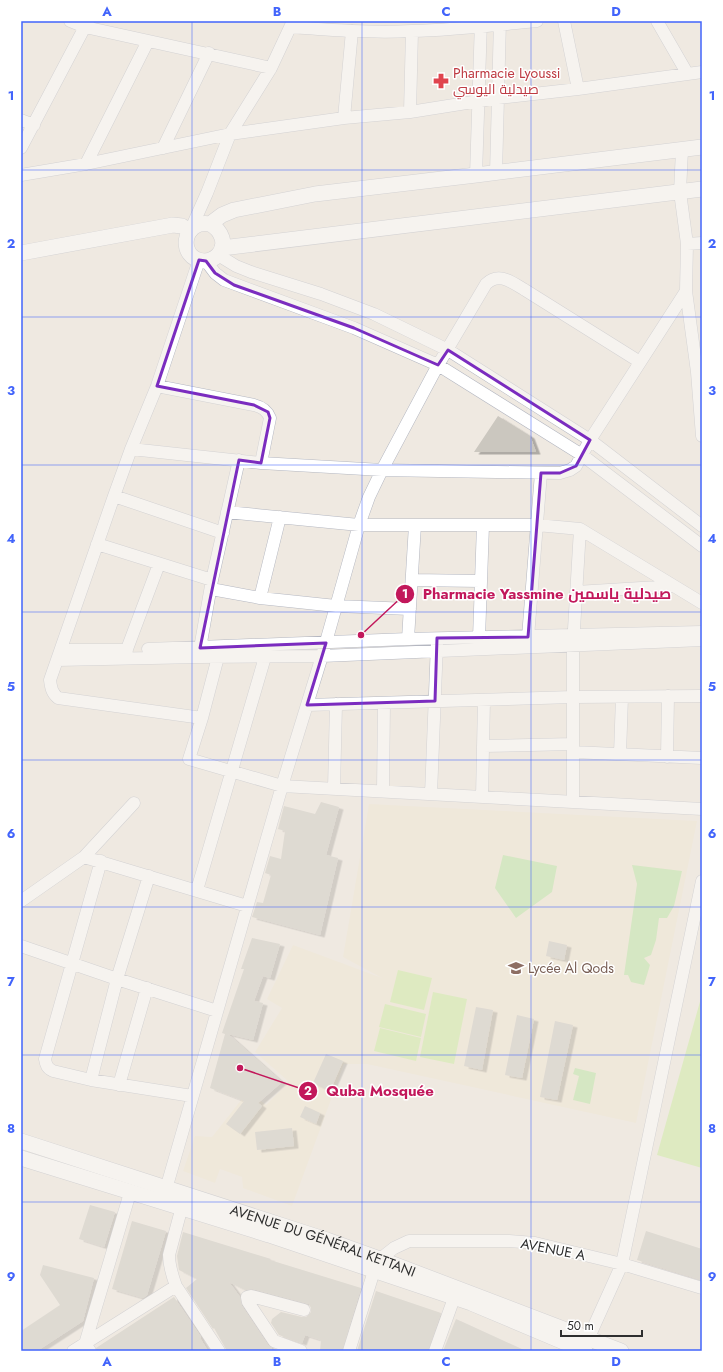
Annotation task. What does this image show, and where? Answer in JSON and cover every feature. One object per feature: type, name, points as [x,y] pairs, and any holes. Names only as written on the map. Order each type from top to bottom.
[{"type":"street","points":[[70,21],[87,24],[148,41],[209,53],[271,68]]},
{"type":"street","points":[[537,21],[482,24],[412,31],[352,31],[292,24],[271,68],[230,134],[207,193],[186,237],[188,251],[193,257],[211,256],[702,189]]},
{"type":"street","points":[[564,21],[578,89]]},
{"type":"street","points":[[657,21],[687,73]]},
{"type":"street","points":[[496,173],[500,23]]},
{"type":"street","points":[[21,148],[87,24]]},
{"type":"street","points":[[476,176],[482,24]]},
{"type":"street","points":[[344,118],[352,31]]},
{"type":"street","points":[[410,112],[412,31]]},
{"type":"street","points":[[86,164],[148,41]]},
{"type":"street","points":[[162,148],[209,53]]},
{"type":"street","points":[[21,175],[86,164],[230,134],[344,118],[410,112],[498,98],[702,72]]},
{"type":"street","points":[[21,120],[34,125]]},
{"type":"street","points":[[209,224],[222,215],[234,210],[315,194],[476,176],[682,150],[702,146]]},
{"type":"street","points":[[682,150],[680,192],[687,244],[686,291],[699,372],[702,436]]},
{"type":"street","points":[[207,193],[209,224]]},
{"type":"street","points":[[190,230],[202,224],[209,224],[217,228],[223,241],[211,256],[131,449],[50,680],[51,689],[58,698],[202,718]]},
{"type":"street","points":[[21,253],[174,225],[182,226],[190,230]]},
{"type":"street","points":[[687,244],[702,243]]},
{"type":"street","points":[[211,256],[251,272],[321,294],[374,314],[448,350],[590,440],[702,526]]},
{"type":"street","points":[[211,256],[215,273],[224,280],[354,328],[438,365],[582,455],[702,546]]},
{"type":"street","points":[[162,1203],[282,786],[326,643],[359,525],[382,470],[438,365],[486,284],[492,279],[499,278],[519,287],[640,362]]},
{"type":"street","points":[[131,449],[261,463],[382,470],[560,473],[570,470],[576,466],[590,440],[686,291]]},
{"type":"street","points":[[157,386],[254,404],[268,412],[270,418],[261,463]]},
{"type":"street","points":[[200,652],[211,584],[239,460]]},
{"type":"street","points":[[528,636],[541,473]]},
{"type":"street","points":[[114,496],[223,532]]},
{"type":"street","points":[[227,512],[359,525],[537,525],[580,529],[702,603]]},
{"type":"street","points":[[260,598],[280,517]]},
{"type":"street","points":[[408,639],[415,525]]},
{"type":"street","points":[[479,638],[483,525]]},
{"type":"street","points":[[573,802],[574,641],[580,529]]},
{"type":"street","points":[[97,544],[159,564],[211,584],[260,598],[336,606],[410,609]]},
{"type":"street","points":[[125,654],[159,564]]},
{"type":"street","points":[[412,580],[481,581]]},
{"type":"street","points":[[576,592],[674,586]]},
{"type":"street","points":[[200,652],[218,657],[322,656],[436,651],[702,632]]},
{"type":"street","points":[[59,655],[200,652],[326,643],[437,638],[528,636],[574,641],[702,640]]},
{"type":"street","points":[[431,794],[437,638]]},
{"type":"street","points":[[218,657],[202,718],[189,758],[282,786],[702,809]]},
{"type":"street","points":[[197,890],[265,657]]},
{"type":"street","points":[[667,757],[668,696]]},
{"type":"street","points":[[307,705],[573,697],[702,696]]},
{"type":"street","points":[[620,754],[622,697]]},
{"type":"street","points":[[482,797],[484,700]]},
{"type":"street","points":[[383,791],[384,703]]},
{"type":"street","points":[[334,789],[336,704]]},
{"type":"street","points":[[483,746],[573,748],[620,754],[702,758]]},
{"type":"street","points":[[21,901],[84,857],[134,803]]},
{"type":"street","points":[[84,857],[248,906]]},
{"type":"street","points":[[101,861],[45,1059],[46,1065],[53,1071],[91,1080],[192,1096]]},
{"type":"street","points":[[91,1080],[117,979],[149,876]]},
{"type":"street","points":[[585,1347],[622,1264],[702,882]]},
{"type":"street","points":[[21,946],[217,1011]]},
{"type":"street","points":[[119,1084],[147,988]]},
{"type":"street","name":"AVENUE DU GÉNÉRAL KETTANI","points":[[21,1141],[186,1194],[377,1265],[585,1347]]},
{"type":"street","name":"AVENUE DU GÉNÉRAL KETTANI","points":[[21,1158],[181,1209],[377,1265],[454,1298],[471,1303],[585,1347],[621,1351]]},
{"type":"street","points":[[87,1347],[130,1193]]},
{"type":"street","points":[[186,1194],[169,1255],[171,1272],[176,1286],[219,1351]]},
{"type":"street","name":"AVENUE A","points":[[377,1265],[394,1248],[409,1241],[508,1241],[535,1243],[622,1264],[702,1288]]},
{"type":"street","points":[[350,1351],[377,1265]]},
{"type":"street","points":[[73,1351],[87,1347],[176,1286]]},
{"type":"street","points":[[301,1351],[274,1341],[248,1302],[247,1297],[251,1296],[304,1310]]},
{"type":"street","points":[[435,1351],[454,1298]]},
{"type":"highlighted area","points":[[199,260],[206,261],[215,273],[234,285],[354,328],[438,365],[448,350],[590,440],[576,466],[560,473],[541,473],[528,637],[437,638],[435,701],[307,705],[326,643],[200,648],[239,460],[261,463],[270,418],[268,412],[254,405],[157,386]]},
{"type":"shaded area","name":"Lycée Al Qods","points":[[369,804],[697,821],[636,1123],[367,1064],[344,1064],[292,1206],[243,1188],[242,1177],[220,1169],[215,1183],[183,1171],[195,1136],[212,1137],[249,1090],[266,1105],[289,1082],[255,1052],[282,1008],[267,999],[293,945],[382,978],[343,957]]},
{"type":"green space","points":[[503,855],[557,866],[552,892],[516,918],[495,888]]},
{"type":"green space","points":[[632,865],[682,871],[674,906],[667,918],[659,918],[656,940],[651,955],[644,958],[650,965],[644,985],[631,982],[628,975],[624,975],[637,884]]},
{"type":"green space","points":[[398,970],[432,978],[424,1010],[390,1002]]},
{"type":"green space","points":[[433,992],[467,999],[454,1064],[420,1057]]},
{"type":"green space","points":[[702,998],[702,1168],[657,1155]]},
{"type":"green space","points":[[385,1004],[426,1014],[421,1037],[379,1027]]},
{"type":"green space","points":[[380,1028],[421,1038],[416,1061],[374,1051]]},
{"type":"green space","points":[[575,1068],[596,1073],[590,1104],[573,1100],[579,1076],[573,1074]]},
{"type":"building","points":[[498,416],[530,436],[536,452],[474,452]]},
{"type":"building","points":[[321,802],[339,807],[326,855],[338,858],[320,935],[252,917],[257,902],[263,903],[271,875],[265,873],[270,856],[281,859],[285,831],[278,829],[284,806],[315,814]]},
{"type":"building","points":[[252,938],[280,944],[270,978],[263,976],[254,1001],[263,1003],[253,1040],[228,1034],[282,1082],[258,1103],[262,1106],[240,1134],[226,1124],[244,1101],[210,1088],[225,1034],[222,1033],[244,969],[241,969]]},
{"type":"building","points":[[549,941],[567,945],[564,960],[546,956]]},
{"type":"building","points":[[476,1007],[493,1010],[482,1070],[464,1066]]},
{"type":"building","points":[[517,1015],[534,1019],[522,1078],[505,1075]]},
{"type":"building","points":[[555,1021],[573,1025],[557,1100],[540,1097]]},
{"type":"building","points":[[326,1054],[343,1061],[330,1091],[313,1083]]},
{"type":"building","points":[[305,1106],[320,1113],[316,1124],[300,1117]]},
{"type":"building","points":[[292,1128],[294,1146],[257,1150],[255,1132]]},
{"type":"building","points":[[90,1205],[115,1212],[104,1247],[79,1239]]},
{"type":"building","points":[[132,1221],[166,1231],[147,1295],[143,1298],[112,1289]]},
{"type":"building","points":[[646,1231],[702,1249],[702,1280],[637,1260]]},
{"type":"building","points":[[183,1232],[361,1288],[342,1351],[320,1351],[321,1340],[305,1335],[302,1343],[279,1335],[271,1323],[272,1319],[281,1312],[306,1317],[311,1312],[309,1304],[253,1289],[245,1290],[229,1282],[240,1297],[242,1306],[268,1345],[272,1348],[272,1351],[227,1351],[214,1328],[213,1329],[186,1288],[197,1279],[179,1270],[177,1256]]},
{"type":"building","points":[[43,1265],[94,1278],[83,1321],[37,1351],[21,1351],[21,1331],[60,1305],[40,1275]]},
{"type":"building","points":[[376,1291],[441,1313],[428,1351],[357,1351]]},
{"type":"building","points":[[174,1297],[201,1337],[200,1338],[208,1351],[97,1351],[96,1348]]},
{"type":"building","points":[[456,1319],[526,1351],[443,1351]]},
{"type":"place","name":"Pharmacie Lyoussi صيدلية اليوسي","points":[[441,81]]},
{"type":"place","name":"Pharmacie Yassmine صيدلية ياسمين","points":[[361,635]]},
{"type":"place","name":"Lycée Al Qods","points":[[516,968]]},
{"type":"place","name":"Quba Mosquée","points":[[240,1068]]}]
